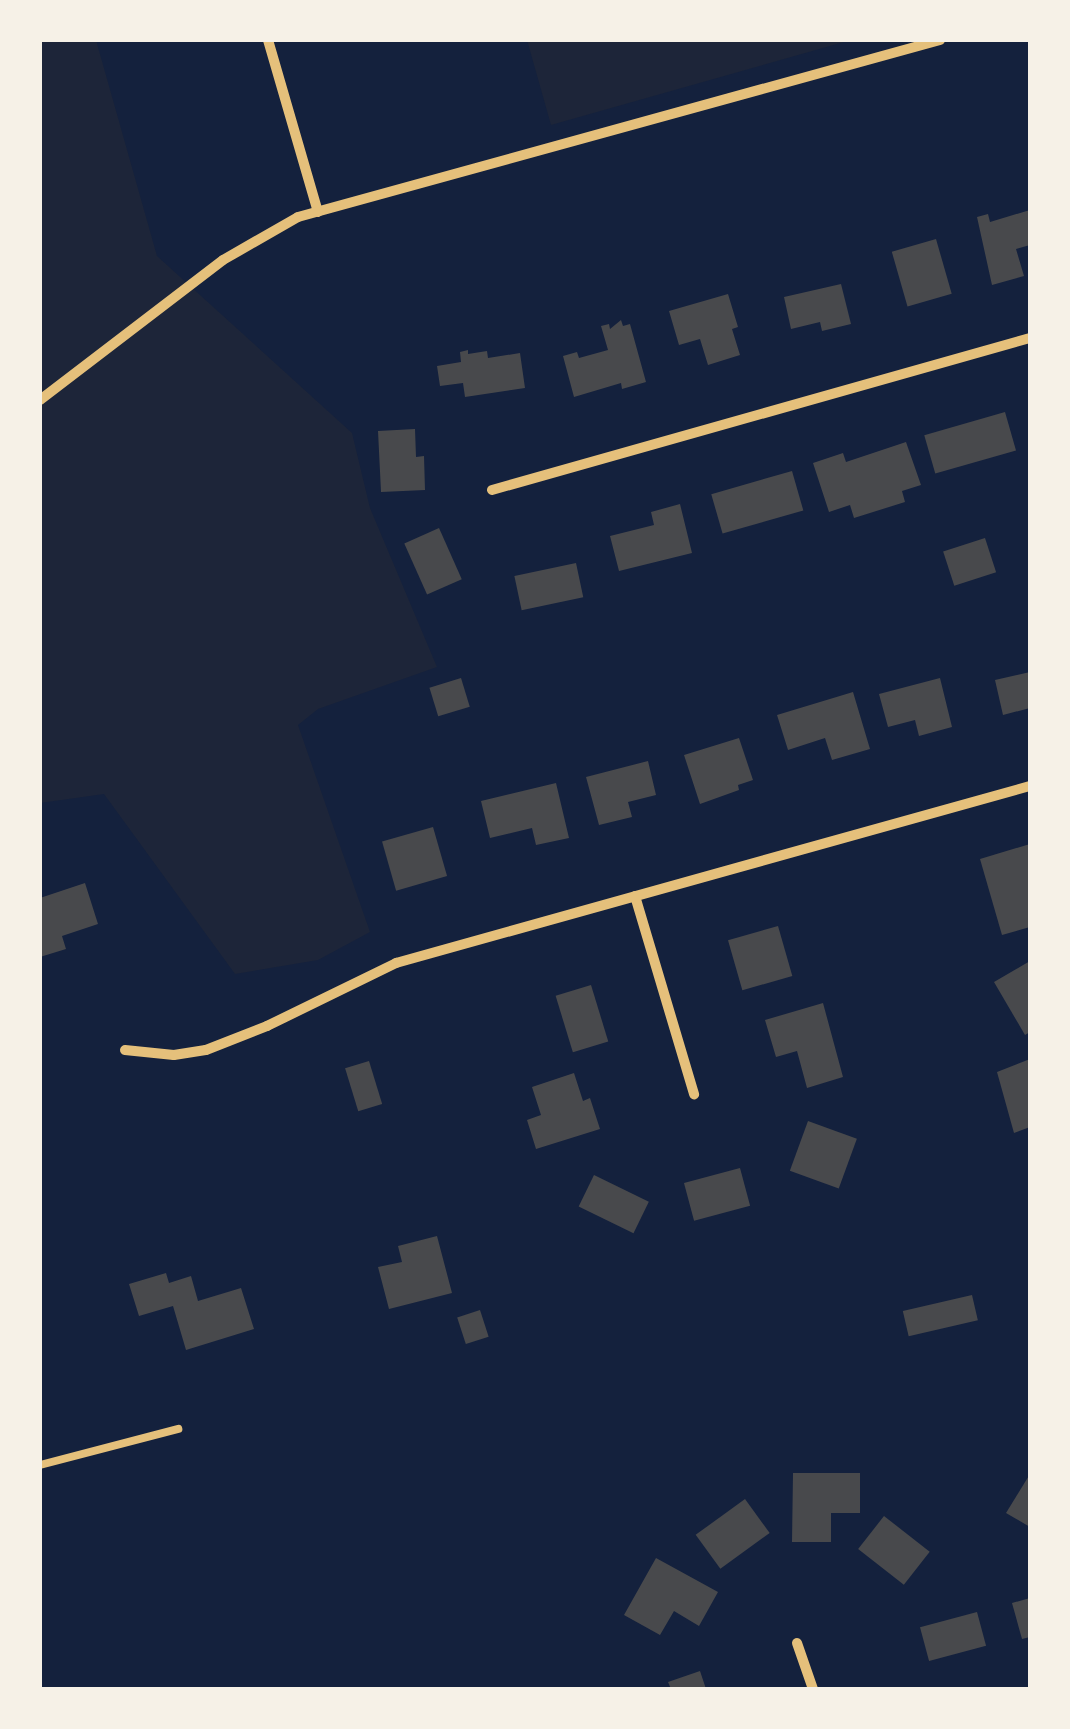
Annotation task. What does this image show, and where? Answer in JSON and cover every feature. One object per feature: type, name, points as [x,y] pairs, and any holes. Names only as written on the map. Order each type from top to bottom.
[{"type":"street","points":[[268,40],[318,212]]},
{"type":"street","points":[[40,400],[223,260],[298,217],[940,40]]},
{"type":"street","points":[[492,490],[1030,338]]},
{"type":"street","points":[[124,1050],[174,1055],[206,1050],[267,1026],[396,962],[1030,786]]},
{"type":"street","points":[[636,896],[694,1094]]},
{"type":"street","points":[[797,1642],[812,1689]]},
{"type":"lane","points":[[40,1466],[178,1429]]},
{"type":"shaded area","points":[[40,40],[96,40],[157,256],[352,433],[370,508],[437,667],[318,709],[298,725],[370,932],[318,960],[235,974],[104,794],[40,803]]},
{"type":"shaded area","points":[[527,40],[851,40],[551,125]]},
{"type":"building","points":[[1030,210],[1030,245],[1016,249],[1024,276],[992,285],[977,217],[988,214],[990,222]]},
{"type":"building","points":[[936,239],[952,294],[907,306],[892,252]]},
{"type":"building","points":[[841,284],[851,324],[822,331],[820,322],[791,329],[784,297]]},
{"type":"building","points":[[728,294],[738,327],[732,329],[740,355],[708,365],[700,339],[679,345],[669,311]]},
{"type":"building","points":[[621,320],[623,326],[630,324],[646,382],[622,389],[621,383],[574,397],[563,356],[577,352],[579,358],[608,350],[601,326],[609,324],[610,329]]},
{"type":"building","points":[[468,350],[468,354],[487,351],[488,358],[520,353],[525,388],[465,397],[463,383],[440,386],[437,366],[461,362],[460,352]]},
{"type":"building","points":[[1005,412],[1016,450],[935,474],[924,435]]},
{"type":"building","points":[[415,429],[416,457],[424,456],[425,490],[381,492],[378,431]]},
{"type":"building","points":[[906,442],[921,485],[902,491],[905,502],[854,518],[850,505],[829,512],[813,463],[843,453],[846,462]]},
{"type":"building","points":[[792,471],[803,510],[723,534],[711,494]]},
{"type":"building","points":[[680,504],[692,553],[619,571],[610,536],[654,525],[651,512]]},
{"type":"building","points":[[439,528],[462,579],[427,595],[404,543]]},
{"type":"building","points":[[985,538],[996,572],[954,586],[943,552]]},
{"type":"building","points":[[576,563],[583,597],[522,610],[514,576]]},
{"type":"building","points":[[1030,672],[1030,708],[1003,715],[995,680]]},
{"type":"building","points":[[461,678],[470,707],[438,716],[429,688]]},
{"type":"building","points":[[940,678],[952,727],[919,736],[915,720],[888,727],[879,694]]},
{"type":"building","points":[[853,692],[870,749],[832,760],[825,738],[788,750],[777,715]]},
{"type":"building","points":[[739,738],[753,780],[738,785],[739,790],[700,804],[684,755]]},
{"type":"building","points":[[648,761],[656,795],[628,802],[632,817],[599,825],[586,777]]},
{"type":"building","points":[[556,783],[569,838],[536,845],[532,828],[490,838],[481,801]]},
{"type":"building","points":[[433,827],[447,876],[396,891],[382,842]]},
{"type":"building","points":[[1030,844],[1030,927],[1002,935],[980,859]]},
{"type":"building","points":[[85,883],[98,924],[62,936],[66,949],[40,957],[40,898]]},
{"type":"building","points":[[778,926],[792,976],[742,990],[728,940]]},
{"type":"building","points":[[1030,961],[1030,1032],[1025,1035],[994,982]]},
{"type":"building","points":[[591,985],[608,1041],[573,1052],[556,996]]},
{"type":"building","points":[[823,1003],[843,1077],[807,1088],[797,1051],[776,1057],[765,1020]]},
{"type":"building","points":[[1030,1059],[1030,1127],[1014,1133],[997,1072]]},
{"type":"building","points":[[369,1061],[382,1104],[358,1111],[345,1068]]},
{"type":"building","points":[[574,1073],[583,1101],[590,1098],[600,1129],[536,1149],[527,1120],[541,1115],[532,1087]]},
{"type":"building","points":[[808,1121],[857,1139],[839,1189],[790,1171]]},
{"type":"building","points":[[740,1168],[750,1206],[694,1221],[684,1183]]},
{"type":"building","points":[[594,1175],[649,1202],[633,1233],[579,1206]]},
{"type":"building","points":[[437,1236],[452,1293],[389,1309],[378,1267],[402,1262],[398,1246]]},
{"type":"building","points":[[166,1273],[169,1283],[191,1276],[198,1301],[241,1288],[254,1329],[186,1350],[173,1306],[139,1316],[129,1284]]},
{"type":"building","points":[[972,1295],[978,1320],[909,1336],[903,1311]]},
{"type":"building","points":[[480,1310],[489,1337],[466,1344],[457,1317]]},
{"type":"building","points":[[793,1473],[860,1473],[860,1513],[831,1513],[831,1542],[792,1542]]},
{"type":"building","points":[[1030,1474],[1030,1527],[1006,1513]]},
{"type":"building","points":[[745,1499],[770,1533],[720,1569],[696,1535]]},
{"type":"building","points":[[884,1516],[930,1552],[904,1585],[858,1549]]},
{"type":"building","points":[[656,1558],[718,1592],[699,1626],[674,1611],[660,1635],[624,1615]]},
{"type":"building","points":[[1030,1598],[1030,1637],[1022,1639],[1012,1603]]},
{"type":"building","points":[[977,1612],[986,1646],[929,1661],[920,1627]]},
{"type":"building","points":[[700,1671],[706,1689],[671,1689],[668,1682]]}]
